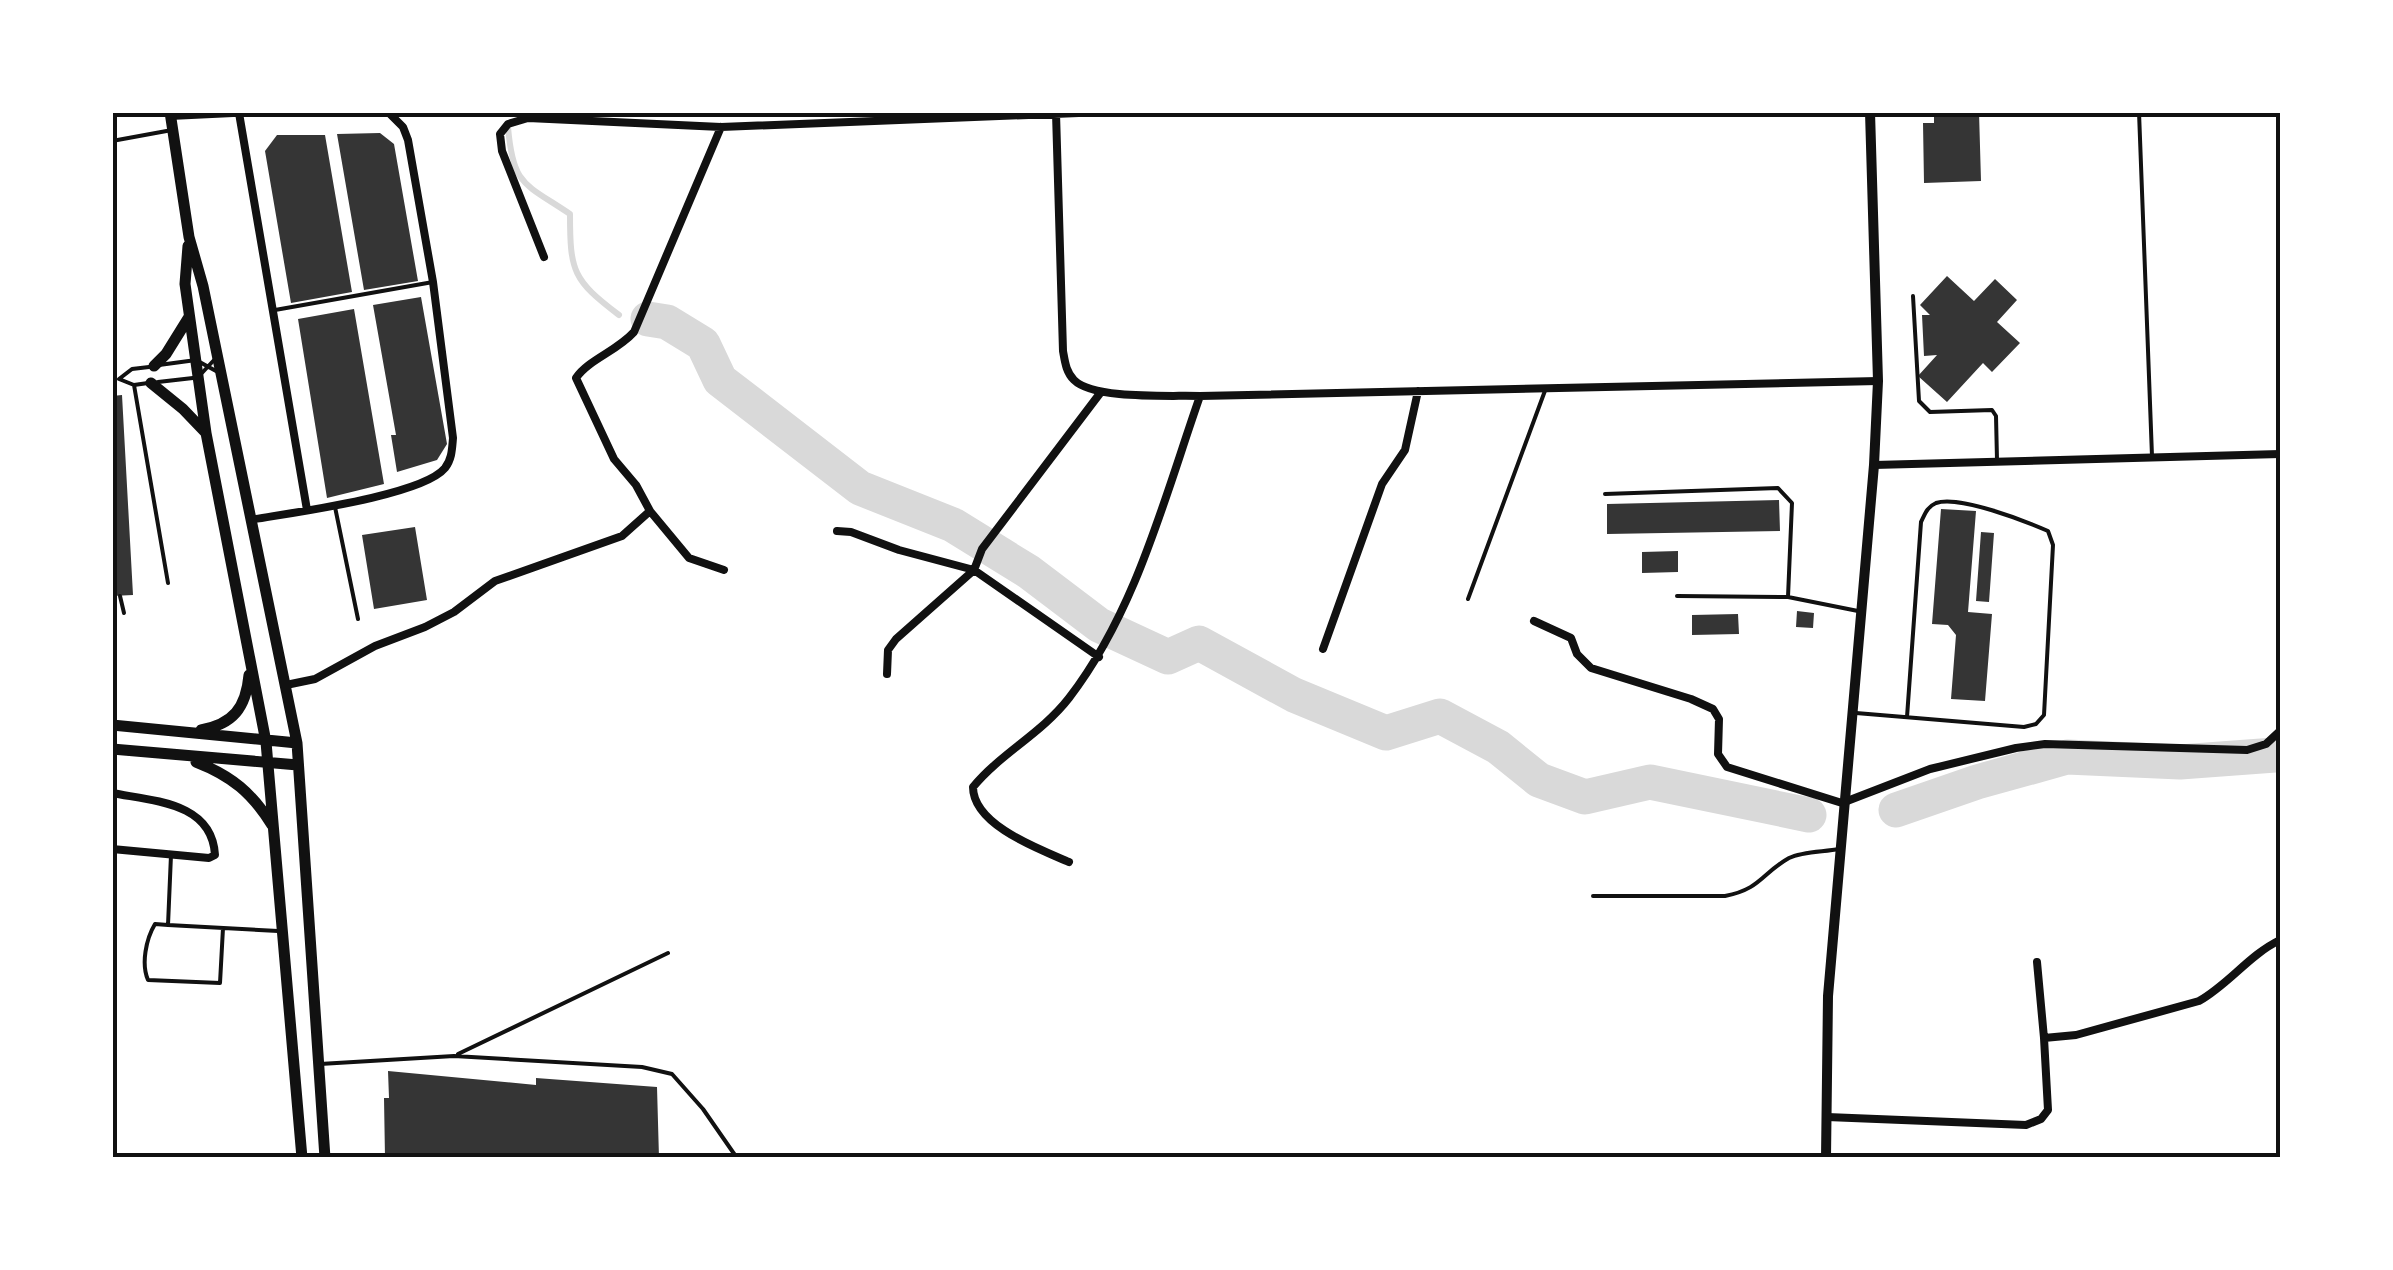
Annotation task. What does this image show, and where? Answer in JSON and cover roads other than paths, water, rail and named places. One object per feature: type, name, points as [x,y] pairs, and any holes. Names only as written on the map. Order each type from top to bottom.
[{"type":"main road","points":[[170,114],[189,237],[296,743],[325,1158]]},
{"type":"main road","points":[[189,237],[184,284],[206,433],[266,742],[302,1158]]},
{"type":"main road","points":[[154,366],[189,317]]},
{"type":"main road","points":[[151,383],[184,408],[206,433]]},
{"type":"main road","points":[[187,732],[215,727],[236,714],[246,698],[250,660]]},
{"type":"main road","points":[[112,724],[296,743]]},
{"type":"main road","points":[[112,749],[298,765]]},
{"type":"main road","points":[[181,757],[222,772],[248,790],[274,828]]},
{"type":"street","points":[[170,114],[254,112]]},
{"type":"street","points":[[250,520],[421,484],[445,468],[452,456],[454,438],[433,282],[408,140],[403,127],[388,112]]},
{"type":"street","points":[[544,257],[502,151],[500,134],[508,124],[528,118],[721,127],[1104,112]]},
{"type":"street","points":[[1826,1158],[1828,996],[1878,381],[1870,112]]},
{"type":"street","points":[[239,113],[307,510]]},
{"type":"street","points":[[1056,113],[1063,351],[1066,367],[1076,382],[1101,392],[1200,396],[1878,381]]},
{"type":"street","points":[[721,127],[634,332],[620,348],[581,370],[576,378],[614,459],[636,485],[650,511],[689,558],[724,570]]},
{"type":"street","points":[[1323,649],[1382,484],[1404,450],[1418,391]]},
{"type":"street","points":[[887,674],[888,650],[896,638],[974,570],[982,549],[1101,392]]},
{"type":"street","points":[[1069,862],[1014,838],[978,807],[973,787],[1046,726],[1099,658],[1142,560],[1200,396]]},
{"type":"street","points":[[1874,465],[2280,454]]},
{"type":"street","points":[[286,686],[314,679],[375,646],[425,627],[454,612],[495,580],[622,536],[650,511]]},
{"type":"street","points":[[837,531],[852,532],[898,550],[974,570],[1099,658]]},
{"type":"street","points":[[1534,621],[1571,638],[1577,654],[1591,668],[1712,709],[1720,719],[1718,754],[1727,767],[1842,804],[1916,773],[1994,751],[2045,744],[2248,750],[2266,744],[2280,731]]},
{"type":"street","points":[[112,793],[197,814],[206,825],[215,855],[210,858],[112,849]]},
{"type":"street","points":[[2044,1038],[2076,1035],[2199,1001],[2280,940]]},
{"type":"street","points":[[1827,1117],[2026,1125],[2041,1120],[2048,1110],[2037,962]]},
{"type":"lane","points":[[2139,112],[2152,456]]},
{"type":"lane","points":[[112,141],[172,130]]},
{"type":"lane","points":[[270,310],[433,282]]},
{"type":"lane","points":[[1914,296],[1919,401],[1930,412],[1992,410],[1996,416],[1998,460]]},
{"type":"lane","points":[[196,360],[216,366],[198,378],[134,385],[119,379],[132,368],[196,360]]},
{"type":"lane","points":[[134,385],[168,583]]},
{"type":"lane","points":[[1468,599],[1546,388]]},
{"type":"lane","points":[[1606,494],[1778,488],[1792,503],[1788,597]]},
{"type":"lane","points":[[1851,712],[2024,727],[2036,724],[2044,715],[2053,545],[2048,530],[1958,502],[1939,502],[1928,508],[1921,522],[1907,716]]},
{"type":"lane","points":[[335,505],[358,620]]},
{"type":"lane","points":[[1678,596],[1788,597],[1861,611]]},
{"type":"lane","points":[[1593,896],[1742,893],[1789,858],[1839,849]]},
{"type":"lane","points":[[168,925],[172,855]]},
{"type":"lane","points":[[223,928],[220,983],[148,980],[144,974],[155,924],[283,931]]},
{"type":"lane","points":[[454,1056],[668,953]]},
{"type":"lane","points":[[320,1064],[454,1056],[642,1067],[672,1074],[703,1108],[737,1158]]},
{"type":"waterway","points":[[508,127],[513,161],[524,181],[570,214],[571,249],[577,273],[592,293],[619,315]]},
{"type":"waterway","points":[[648,319],[667,322],[703,344],[720,380],[860,488],[953,525],[1029,572],[1099,625],[1168,657],[1199,643],[1294,695],[1386,733],[1440,716],[1498,747],[1539,780],[1585,797],[1650,782],[1809,815]]},
{"type":"waterway","points":[[1896,810],[2067,757],[2180,762],[2275,755],[2280,750]]}]
